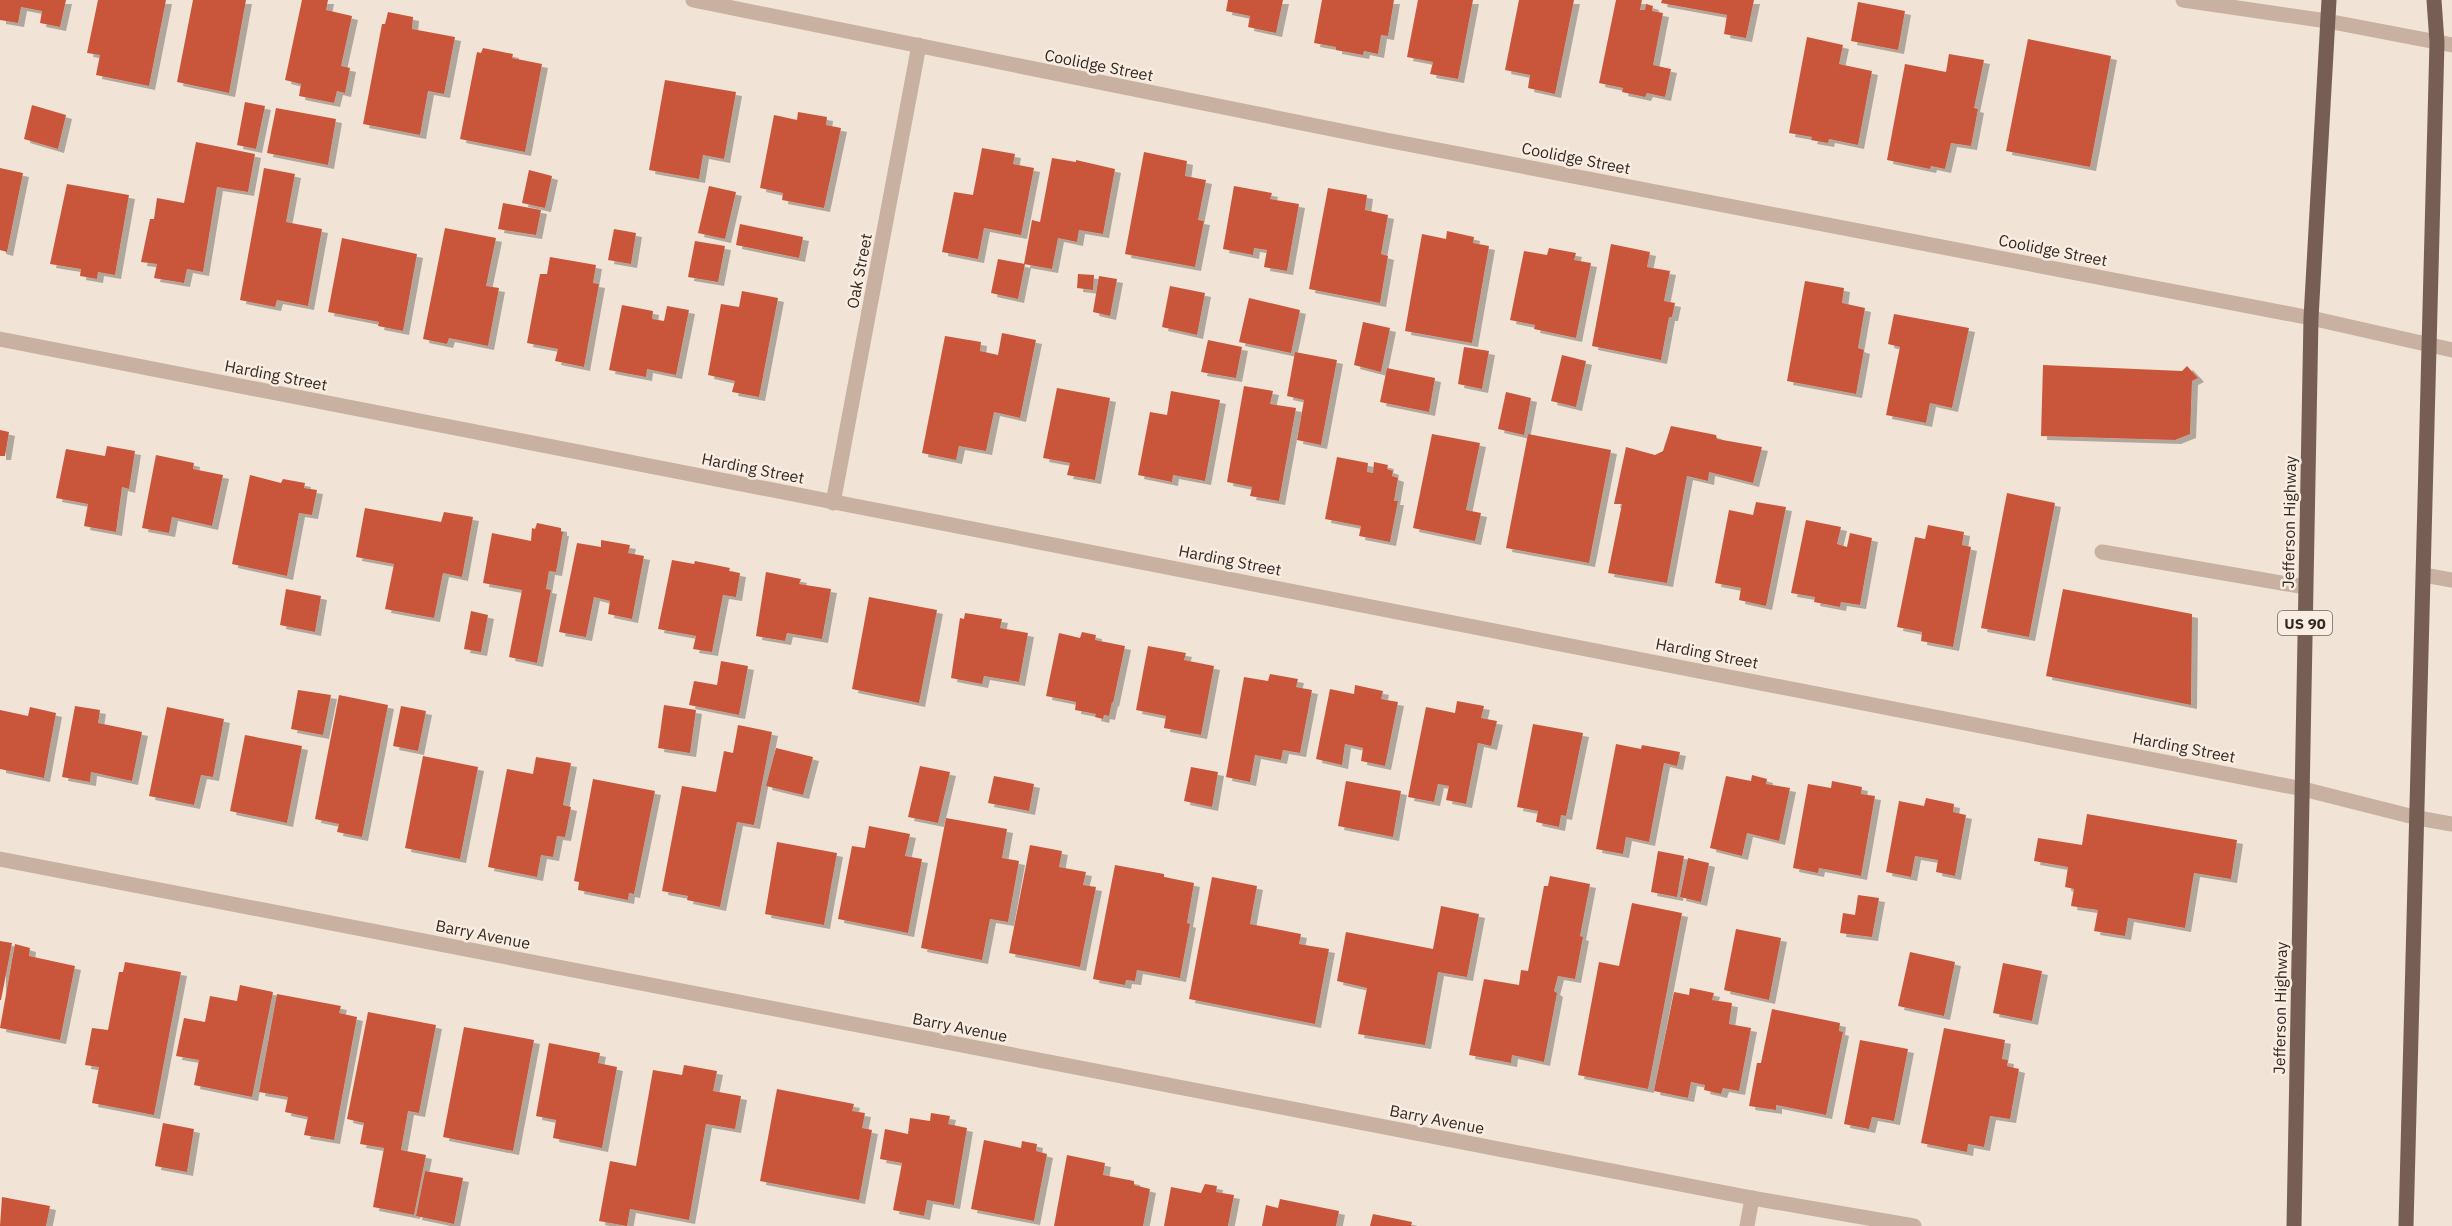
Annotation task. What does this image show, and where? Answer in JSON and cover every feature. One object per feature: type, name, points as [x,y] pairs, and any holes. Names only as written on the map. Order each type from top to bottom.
[{"type":"main road","name":"Jefferson Highway","points":[[2294,1226],[2312,318],[2329,0]]},
{"type":"main road","points":[[2406,1226],[2429,346],[2444,43],[2434,0]]},
{"type":"main road","points":[[2391,1226],[2406,1210]]},
{"type":"street","name":"Coolidge Street","points":[[693,0],[1386,140],[2312,318],[2452,350]]},
{"type":"street","points":[[2183,0],[2327,21],[2444,43]]},
{"type":"street","name":"Oak Street","points":[[833,503],[919,45]]},
{"type":"street","name":"Harding Street","points":[[0,339],[833,503],[966,526],[2302,789],[2418,818],[2452,824]]},
{"type":"street","points":[[2102,552],[2305,587]]},
{"type":"street","points":[[2424,575],[2452,580]]},
{"type":"street","name":"Barry Avenue","points":[[0,859],[1752,1198],[1857,1221],[1914,1226]]},
{"type":"street","points":[[1747,1226],[1752,1198]]},
{"type":"building","points":[[0,0],[66,0],[60,27],[40,23],[42,11],[21,7],[18,23],[0,20]]},
{"type":"building","points":[[98,0],[166,0],[149,86],[96,75],[100,55],[87,53]]},
{"type":"building","points":[[193,0],[246,0],[229,93],[177,82]]},
{"type":"building","points":[[302,0],[328,0],[326,10],[352,16],[341,66],[350,68],[345,93],[337,91],[334,103],[299,96],[301,84],[285,80]]},
{"type":"building","points":[[1228,0],[1283,0],[1276,33],[1248,27],[1250,16],[1226,11]]},
{"type":"building","points":[[1322,0],[1394,0],[1388,36],[1381,35],[1378,54],[1364,51],[1363,55],[1314,43]]},
{"type":"building","points":[[1418,0],[1473,0],[1458,79],[1430,74],[1433,62],[1407,57]]},
{"type":"building","points":[[1519,0],[1574,0],[1555,94],[1528,88],[1530,75],[1505,70]]},
{"type":"building","points":[[1616,0],[1642,0],[1640,10],[1645,10],[1646,4],[1653,6],[1652,11],[1663,13],[1653,65],[1671,69],[1665,97],[1647,93],[1645,97],[1622,92],[1623,88],[1599,83]]},
{"type":"building","points":[[1662,0],[1754,0],[1746,38],[1724,34],[1727,15],[1661,3]]},
{"type":"building","points":[[1858,2],[1905,11],[1898,50],[1851,41]]},
{"type":"building","points":[[388,12],[413,17],[412,29],[455,37],[444,94],[428,91],[420,135],[363,124],[382,24],[385,24]]},
{"type":"building","points":[[1807,37],[1843,45],[1839,64],[1872,71],[1858,145],[1829,139],[1828,143],[1811,140],[1812,137],[1789,133]]},
{"type":"building","points":[[2028,39],[2111,56],[2090,167],[2006,151]]},
{"type":"building","points":[[483,48],[513,54],[512,58],[542,64],[525,152],[460,139],[477,52],[481,53]]},
{"type":"building","points":[[1949,54],[1984,60],[1974,108],[1978,109],[1971,146],[1951,143],[1945,169],[1931,166],[1930,169],[1887,160],[1905,64],[1946,72]]},
{"type":"building","points":[[665,80],[736,92],[724,159],[703,155],[699,179],[649,170]]},
{"type":"building","points":[[245,102],[265,106],[256,149],[237,145]]},
{"type":"building","points":[[32,105],[66,115],[58,149],[24,139]]},
{"type":"building","points":[[276,108],[336,119],[328,165],[267,153]]},
{"type":"building","points":[[798,112],[827,117],[826,125],[841,128],[824,208],[782,200],[783,193],[760,188],[774,115],[797,120]]},
{"type":"building","points":[[196,142],[255,154],[248,192],[217,187],[203,272],[187,269],[184,283],[154,278],[157,264],[141,262],[150,219],[154,219],[157,198],[184,203]]},
{"type":"building","points":[[982,148],[1015,154],[1013,164],[1034,168],[1021,235],[984,228],[978,259],[942,252],[954,192],[973,195]]},
{"type":"building","points":[[1144,152],[1187,161],[1185,176],[1206,180],[1198,220],[1204,221],[1195,267],[1125,254]]},
{"type":"building","points":[[1052,158],[1076,162],[1076,160],[1115,169],[1103,234],[1079,230],[1077,242],[1058,238],[1052,269],[1024,264],[1032,220],[1040,222]]},
{"type":"building","points":[[0,168],[23,173],[7,252],[0,250]]},
{"type":"building","points":[[264,168],[295,174],[286,222],[322,229],[308,306],[277,300],[275,307],[240,300]]},
{"type":"building","points":[[529,170],[552,176],[545,208],[522,203]]},
{"type":"building","points":[[67,184],[129,195],[115,275],[98,272],[97,279],[80,276],[81,269],[50,264]]},
{"type":"building","points":[[709,186],[736,192],[725,239],[698,233]]},
{"type":"building","points":[[1234,186],[1272,193],[1270,199],[1299,204],[1287,271],[1264,267],[1267,250],[1254,248],[1253,255],[1223,249]]},
{"type":"building","points":[[1328,188],[1367,195],[1365,210],[1388,215],[1381,254],[1388,256],[1380,303],[1309,289]]},
{"type":"building","points":[[503,203],[541,210],[536,235],[498,229]]},
{"type":"building","points":[[740,224],[803,237],[799,258],[736,245]]},
{"type":"building","points":[[445,228],[496,238],[486,286],[499,288],[488,346],[449,338],[447,344],[423,339]]},
{"type":"building","points":[[614,229],[636,233],[631,264],[608,260]]},
{"type":"building","points":[[1447,231],[1474,237],[1473,243],[1489,246],[1472,343],[1405,331],[1422,234],[1446,239]]},
{"type":"building","points":[[342,238],[417,254],[403,331],[378,326],[379,322],[328,312]]},
{"type":"building","points":[[695,241],[725,246],[718,282],[688,277]]},
{"type":"building","points":[[1611,244],[1650,252],[1647,267],[1670,271],[1664,301],[1675,303],[1672,317],[1669,317],[1661,360],[1592,346]]},
{"type":"building","points":[[1549,248],[1576,253],[1574,260],[1591,263],[1576,338],[1534,329],[1535,325],[1510,320],[1524,251],[1547,255]]},
{"type":"building","points":[[550,257],[596,265],[593,283],[599,284],[584,367],[555,361],[558,349],[527,343],[540,274],[547,274]]},
{"type":"building","points":[[998,259],[1025,264],[1018,299],[991,293]]},
{"type":"building","points":[[1078,274],[1094,275],[1093,290],[1077,288]]},
{"type":"building","points":[[1099,276],[1117,279],[1110,316],[1093,312]]},
{"type":"building","points":[[1805,281],[1844,288],[1842,303],[1865,308],[1858,348],[1864,350],[1856,394],[1787,381]]},
{"type":"building","points":[[1170,286],[1205,293],[1197,335],[1162,327]]},
{"type":"building","points":[[742,291],[778,298],[759,397],[732,392],[735,381],[708,375],[721,304],[739,307]]},
{"type":"building","points":[[1249,298],[1300,310],[1291,353],[1239,342]]},
{"type":"building","points":[[622,305],[653,311],[652,319],[664,321],[667,306],[689,310],[676,375],[647,369],[646,377],[609,370]]},
{"type":"building","points":[[1894,314],[1969,328],[1952,408],[1930,403],[1926,423],[1886,415],[1900,347],[1888,344]]},
{"type":"building","points":[[1363,322],[1390,328],[1381,372],[1354,365]]},
{"type":"building","points":[[1002,333],[1036,340],[1020,418],[994,412],[986,451],[959,446],[956,460],[922,453],[945,336],[981,342],[980,351],[998,355]]},
{"type":"building","points":[[1208,340],[1242,347],[1236,378],[1201,372]]},
{"type":"building","points":[[1464,347],[1489,351],[1482,389],[1458,384]]},
{"type":"building","points":[[1295,352],[1337,360],[1321,445],[1297,440],[1304,400],[1287,396]]},
{"type":"building","points":[[1562,355],[1586,361],[1576,407],[1551,401]]},
{"type":"building","points":[[2043,365],[2182,371],[2187,366],[2198,378],[2192,381],[2190,434],[2175,440],[2041,436]]},
{"type":"building","points":[[1387,368],[1435,378],[1429,412],[1380,402]]},
{"type":"building","points":[[1244,386],[1273,391],[1270,404],[1296,408],[1279,501],[1250,496],[1252,487],[1227,482]]},
{"type":"building","points":[[1057,388],[1110,398],[1095,480],[1067,475],[1070,463],[1043,458]]},
{"type":"building","points":[[1171,391],[1220,400],[1205,481],[1173,475],[1172,482],[1138,475],[1150,412],[1167,415]]},
{"type":"building","points":[[1506,392],[1531,398],[1524,435],[1498,429]]},
{"type":"building","points":[[1671,426],[1716,435],[1717,439],[1762,447],[1753,483],[1709,472],[1708,481],[1687,476],[1667,583],[1608,573],[1622,504],[1614,504],[1626,447],[1655,455],[1663,451]]},
{"type":"building","points":[[0,430],[9,432],[5,456],[0,456]]},
{"type":"building","points":[[1432,434],[1480,443],[1466,510],[1481,513],[1475,541],[1413,528]]},
{"type":"building","points":[[1528,434],[1611,450],[1589,563],[1506,548]]},
{"type":"building","points":[[107,446],[135,451],[129,489],[122,487],[116,532],[84,526],[88,504],[56,498],[66,449],[105,456]]},
{"type":"building","points":[[156,455],[194,463],[193,469],[223,475],[212,526],[172,517],[169,533],[142,528]]},
{"type":"building","points":[[1337,457],[1368,463],[1367,472],[1373,473],[1374,462],[1388,465],[1387,469],[1393,471],[1392,476],[1398,478],[1394,501],[1398,501],[1390,542],[1359,536],[1361,526],[1325,519]]},
{"type":"building","points":[[250,475],[281,483],[283,479],[305,483],[304,488],[317,490],[312,515],[299,513],[287,576],[232,564]]},
{"type":"building","points":[[2007,493],[2055,503],[2029,637],[1981,628]]},
{"type":"building","points":[[1756,502],[1786,507],[1766,606],[1739,600],[1741,588],[1715,583],[1729,510],[1753,515]]},
{"type":"building","points":[[365,508],[441,522],[444,512],[473,517],[462,577],[443,573],[434,618],[385,609],[394,564],[356,557]]},
{"type":"building","points":[[1806,520],[1841,527],[1837,544],[1847,547],[1850,533],[1872,538],[1860,605],[1841,602],[1840,607],[1814,602],[1815,597],[1791,593]]},
{"type":"building","points":[[537,523],[561,528],[563,532],[556,572],[549,571],[546,589],[551,590],[537,663],[509,657],[522,590],[483,583],[492,533],[531,541],[532,528],[535,529]]},
{"type":"building","points":[[1928,525],[1964,532],[1962,545],[1971,547],[1953,647],[1921,641],[1922,632],[1897,627],[1915,537],[1925,539]]},
{"type":"building","points":[[601,540],[630,545],[628,553],[644,556],[632,619],[608,614],[610,601],[594,597],[586,637],[559,632],[577,543],[601,547]]},
{"type":"building","points":[[672,560],[694,564],[695,561],[730,568],[729,571],[740,573],[736,597],[723,595],[712,652],[693,649],[696,636],[658,629]]},
{"type":"building","points":[[766,572],[801,579],[799,584],[831,589],[822,639],[787,633],[785,641],[756,636]]},
{"type":"building","points":[[286,589],[321,596],[315,632],[280,625]]},
{"type":"building","points":[[2063,589],[2192,614],[2191,705],[2046,676]]},
{"type":"building","points":[[869,597],[937,610],[919,703],[852,689]]},
{"type":"building","points":[[471,611],[488,615],[481,652],[464,649]]},
{"type":"building","points":[[965,613],[1002,619],[1000,628],[1028,633],[1019,682],[984,676],[982,684],[951,678],[960,618],[964,619]]},
{"type":"building","points":[[1082,632],[1096,635],[1095,640],[1125,646],[1113,703],[1109,716],[1104,715],[1103,719],[1095,717],[1096,714],[1075,710],[1076,702],[1046,696],[1059,633],[1080,638]]},
{"type":"building","points":[[1148,646],[1186,653],[1184,660],[1214,666],[1201,735],[1164,728],[1166,716],[1136,710]]},
{"type":"building","points":[[721,661],[748,666],[739,715],[689,705],[694,681],[717,685]]},
{"type":"building","points":[[1270,674],[1298,679],[1296,687],[1312,690],[1300,753],[1283,750],[1281,760],[1255,755],[1250,782],[1226,777],[1244,677],[1268,681]]},
{"type":"building","points":[[1355,685],[1383,691],[1381,699],[1398,702],[1385,766],[1361,761],[1363,748],[1345,744],[1342,765],[1316,759],[1330,689],[1354,694]]},
{"type":"building","points":[[298,690],[331,695],[323,735],[291,729]]},
{"type":"building","points":[[339,695],[388,705],[362,837],[337,832],[339,824],[315,819]]},
{"type":"building","points":[[1457,701],[1484,706],[1481,718],[1497,721],[1491,746],[1478,743],[1466,804],[1446,800],[1449,786],[1438,784],[1434,802],[1408,797],[1426,707],[1455,713]]},
{"type":"building","points":[[664,705],[696,710],[690,753],[658,748]]},
{"type":"building","points":[[75,706],[100,710],[98,723],[142,732],[132,781],[91,772],[90,782],[62,777]]},
{"type":"building","points":[[401,706],[426,711],[418,751],[393,746]]},
{"type":"building","points":[[30,707],[56,713],[44,778],[0,769],[0,710],[28,716]]},
{"type":"building","points":[[167,707],[224,719],[213,777],[201,775],[194,805],[149,796]]},
{"type":"building","points":[[1533,724],[1583,733],[1566,816],[1561,815],[1559,827],[1536,822],[1538,811],[1517,807]]},
{"type":"building","points":[[738,725],[772,732],[754,825],[737,822],[720,907],[687,900],[688,896],[662,891],[682,786],[716,792],[724,751],[733,753]]},
{"type":"building","points":[[245,735],[302,746],[287,823],[230,811]]},
{"type":"building","points":[[1616,744],[1641,749],[1642,745],[1680,752],[1677,766],[1664,763],[1649,842],[1626,837],[1623,854],[1596,849]]},
{"type":"building","points":[[776,748],[813,757],[803,795],[766,786]]},
{"type":"building","points":[[423,756],[478,767],[460,859],[405,848]]},
{"type":"building","points":[[536,757],[571,763],[563,805],[571,807],[565,837],[557,836],[553,857],[541,855],[537,877],[488,867],[507,769],[533,774]]},
{"type":"building","points":[[920,766],[950,772],[938,823],[908,817]]},
{"type":"building","points":[[1191,767],[1218,772],[1212,807],[1184,801]]},
{"type":"building","points":[[1752,775],[1767,779],[1766,784],[1790,788],[1779,841],[1747,833],[1742,856],[1710,848],[1726,776],[1751,781]]},
{"type":"building","points":[[994,776],[1034,784],[1029,811],[988,803]]},
{"type":"building","points":[[593,779],[655,791],[634,894],[629,893],[628,900],[578,890],[579,882],[574,881]]},
{"type":"building","points":[[1346,781],[1401,791],[1393,837],[1338,826]]},
{"type":"building","points":[[1832,781],[1862,787],[1861,794],[1875,796],[1861,876],[1819,868],[1818,873],[1793,868],[1808,784],[1831,788]]},
{"type":"building","points":[[1926,798],[1954,804],[1953,812],[1966,815],[1955,876],[1936,872],[1938,860],[1915,856],[1911,877],[1886,872],[1899,801],[1924,806]]},
{"type":"building","points":[[2087,814],[2237,840],[2231,879],[2194,873],[2185,928],[2128,918],[2125,936],[2094,931],[2098,910],[2071,906],[2074,889],[2065,887],[2068,867],[2034,861],[2038,838],[2082,845]]},
{"type":"building","points":[[946,818],[1007,829],[1002,858],[1019,861],[1008,922],[990,919],[982,960],[921,948]]},
{"type":"building","points":[[869,826],[910,834],[905,856],[922,859],[908,933],[838,919],[852,846],[865,848]]},
{"type":"building","points":[[777,842],[837,853],[824,925],[765,914]]},
{"type":"building","points":[[1030,845],[1062,851],[1059,867],[1086,872],[1083,885],[1096,887],[1080,967],[1009,953]]},
{"type":"building","points":[[1658,851],[1684,856],[1677,897],[1651,892]]},
{"type":"building","points":[[1688,858],[1709,863],[1701,902],[1680,897]]},
{"type":"building","points":[[1115,865],[1164,874],[1164,877],[1194,883],[1187,923],[1190,924],[1180,978],[1137,970],[1135,981],[1126,980],[1125,985],[1093,979]]},
{"type":"building","points":[[1550,876],[1590,884],[1575,979],[1558,976],[1544,1062],[1512,1055],[1511,1063],[1469,1055],[1484,979],[1519,985],[1521,970],[1528,971],[1544,886],[1548,886]]},
{"type":"building","points":[[1212,877],[1257,886],[1250,924],[1301,934],[1299,944],[1329,949],[1315,1024],[1189,999]]},
{"type":"building","points":[[1858,895],[1879,898],[1872,937],[1840,933],[1843,913],[1855,915]]},
{"type":"building","points":[[1632,903],[1682,913],[1648,1089],[1578,1075],[1599,962],[1619,966]]},
{"type":"building","points":[[1441,906],[1479,914],[1467,977],[1438,972],[1425,1045],[1358,1034],[1367,988],[1337,981],[1346,932],[1433,949]]},
{"type":"building","points":[[1736,929],[1781,938],[1769,1000],[1724,990]]},
{"type":"building","points":[[0,941],[12,943],[1,1000],[0,1000]]},
{"type":"building","points":[[15,944],[30,948],[29,956],[75,966],[60,1040],[0,1028]]},
{"type":"building","points":[[1910,952],[1955,962],[1944,1016],[1898,1006]]},
{"type":"building","points":[[125,962],[181,972],[154,1115],[92,1103],[99,1067],[85,1065],[92,1028],[108,1030],[119,972],[123,972]]},
{"type":"building","points":[[2003,963],[2042,971],[2032,1021],[1993,1013]]},
{"type":"building","points":[[240,985],[273,992],[252,1097],[194,1085],[199,1060],[176,1056],[184,1018],[205,1022],[210,996],[237,1001]]},
{"type":"building","points":[[1690,988],[1714,993],[1712,1000],[1732,1003],[1729,1024],[1751,1028],[1739,1091],[1723,1088],[1721,1094],[1704,1090],[1705,1085],[1691,1082],[1688,1098],[1654,1091],[1674,992],[1689,995]]},
{"type":"building","points":[[277,994],[341,1006],[339,1013],[357,1017],[334,1140],[304,1135],[308,1117],[285,1112],[288,1097],[259,1092]]},
{"type":"building","points":[[1772,1009],[1840,1023],[1839,1031],[1843,1032],[1826,1115],[1776,1105],[1776,1110],[1749,1106],[1757,1063],[1761,1063]]},
{"type":"building","points":[[368,1012],[436,1025],[419,1113],[408,1111],[401,1150],[426,1155],[414,1215],[373,1207],[384,1148],[360,1144],[364,1123],[347,1119]]},
{"type":"building","points":[[464,1027],[534,1040],[513,1151],[443,1137]]},
{"type":"building","points":[[1944,1028],[2005,1040],[2002,1059],[2008,1060],[2007,1066],[2019,1069],[2010,1119],[1990,1116],[1984,1147],[1968,1144],[1967,1152],[1921,1143]]},
{"type":"building","points":[[1860,1040],[1908,1049],[1894,1121],[1872,1117],[1869,1129],[1844,1124]]},
{"type":"building","points":[[549,1043],[600,1053],[598,1063],[617,1067],[602,1148],[553,1138],[556,1120],[536,1116]]},
{"type":"building","points":[[684,1065],[717,1071],[713,1091],[741,1096],[735,1129],[706,1124],[689,1220],[630,1209],[627,1226],[599,1221],[610,1161],[636,1166],[653,1070],[682,1075]]},
{"type":"building","points":[[777,1089],[854,1104],[852,1111],[865,1113],[862,1128],[872,1130],[859,1200],[760,1181]]},
{"type":"building","points":[[931,1113],[950,1116],[948,1124],[967,1128],[954,1205],[927,1200],[924,1216],[893,1210],[902,1163],[880,1159],[885,1129],[908,1134],[910,1118],[930,1121]]},
{"type":"building","points":[[163,1123],[194,1129],[187,1172],[155,1166]]},
{"type":"building","points":[[984,1140],[1021,1148],[1022,1141],[1037,1144],[1036,1151],[1047,1154],[1034,1221],[971,1209]]},
{"type":"building","points":[[1067,1155],[1105,1163],[1103,1175],[1134,1181],[1134,1185],[1150,1189],[1143,1226],[1054,1226]]},
{"type":"building","points":[[425,1171],[463,1178],[454,1224],[416,1216]]},
{"type":"building","points":[[1205,1184],[1217,1186],[1216,1192],[1234,1195],[1228,1226],[1164,1226],[1171,1187],[1201,1193]]},
{"type":"building","points":[[2,1197],[50,1206],[46,1226],[0,1226]]},
{"type":"building","points":[[1280,1199],[1339,1211],[1336,1226],[1262,1226],[1266,1205],[1278,1208]]},
{"type":"building","points":[[1373,1214],[1412,1222],[1411,1226],[1370,1226]]}]
